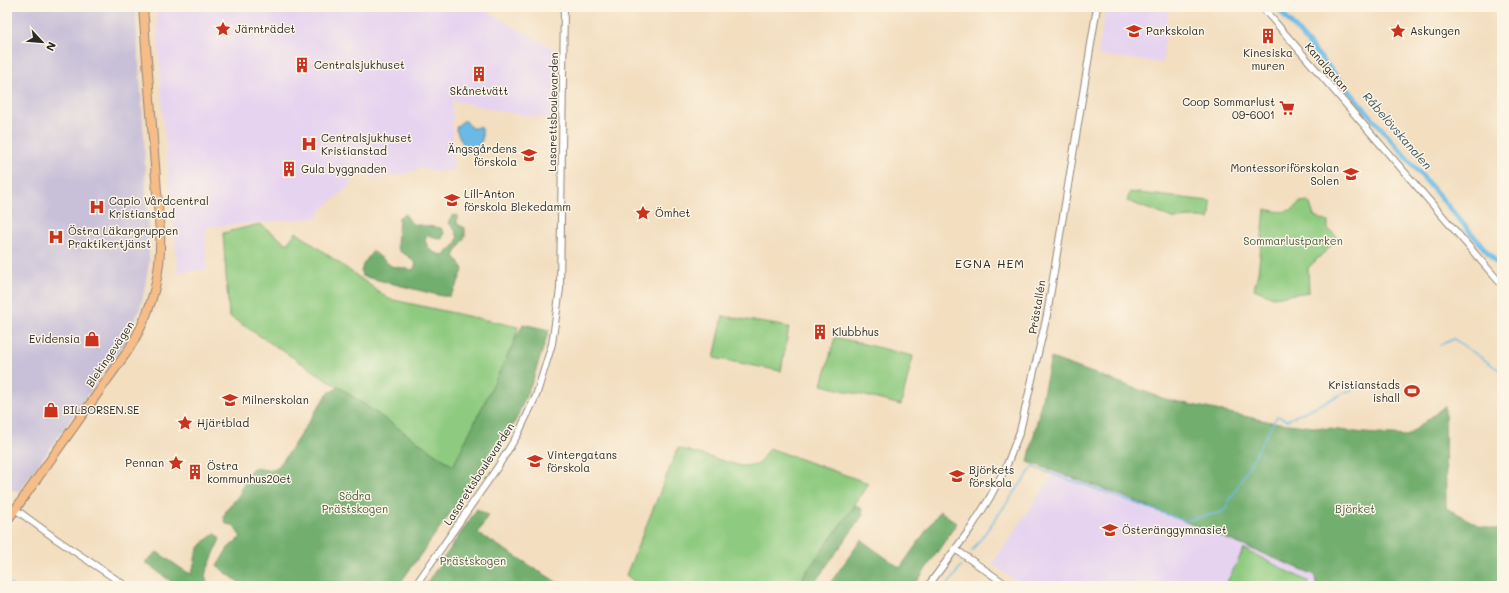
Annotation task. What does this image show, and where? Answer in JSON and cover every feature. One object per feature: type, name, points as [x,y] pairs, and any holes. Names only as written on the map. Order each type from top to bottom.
[{"type":"main road","name":"Blekingevägen","points":[[7,521],[133,344],[148,314],[157,282],[160,264],[160,232],[142,7]]},
{"type":"street","name":"Lasarettsboulevarden","points":[[415,586],[497,468],[518,434],[536,396],[552,344],[560,289],[564,7]]},
{"type":"street","name":"Prästallén","points":[[928,586],[971,528],[989,499],[1006,467],[1026,412],[1047,314],[1097,7]]},
{"type":"street","name":"Kanalgatan","points":[[1262,7],[1502,285]]},
{"type":"street","points":[[15,509],[126,586]]},
{"type":"street","points":[[955,549],[1008,586]]},
{"type":"shaded area","points":[[7,7],[135,7],[149,238],[149,261],[144,292],[140,308],[126,341],[19,492],[7,489]]},
{"type":"shaded area","name":"Centralsjukhuset Kristianstad","points":[[156,7],[479,7],[556,50],[554,120],[494,110],[452,100],[454,170],[439,172],[421,168],[406,174],[375,178],[358,169],[348,187],[320,211],[317,218],[205,227],[207,270],[178,272],[163,118]]},
{"type":"shaded area","name":"Parkskolan","points":[[1106,7],[1169,7],[1162,63],[1098,55]]},
{"type":"shaded area","name":"Österänggymnasiet","points":[[1055,472],[1122,496],[1315,575],[1316,586],[1023,586],[992,564]]},
{"type":"green space","points":[[1130,192],[1210,201],[1210,216],[1209,219],[1189,217],[1175,219],[1127,201]]},
{"type":"green space","name":"Sommarlustparken","points":[[1309,201],[1314,216],[1328,222],[1328,229],[1339,238],[1308,268],[1309,292],[1273,297],[1254,289],[1258,273],[1265,209],[1284,212],[1293,209],[1300,202]]},
{"type":"green space","points":[[405,214],[412,224],[441,228],[444,233],[442,239],[427,235],[425,240],[432,251],[444,255],[454,246],[458,238],[455,230],[448,222],[452,216],[457,215],[457,224],[465,228],[465,236],[454,256],[460,263],[463,270],[457,285],[450,296],[442,296],[362,276],[361,271],[364,263],[373,251],[391,266],[413,270],[416,264],[408,256],[399,251],[397,246],[399,217]]},
{"type":"green space","points":[[260,224],[287,244],[296,232],[389,299],[518,327],[500,400],[453,467],[343,390],[229,316],[223,233]]},
{"type":"green space","points":[[723,316],[789,327],[781,371],[714,358]]},
{"type":"green space","name":"Södra Prästskogen","points":[[523,324],[549,330],[533,379],[514,424],[398,586],[244,586],[217,566],[228,548],[241,537],[233,525],[226,524],[224,517],[226,511],[239,495],[248,474],[253,468],[267,470],[277,468],[327,394],[339,387],[453,466]]},
{"type":"green space","points":[[835,337],[913,356],[901,405],[822,385]]},
{"type":"green space","name":"Björket","points":[[1051,358],[1165,399],[1271,422],[1364,433],[1407,436],[1445,406],[1446,508],[1480,526],[1502,531],[1502,586],[1316,586],[1315,575],[1122,496],[1028,462]]},
{"type":"green space","points":[[678,448],[741,466],[758,465],[769,448],[868,483],[855,505],[796,586],[640,586],[626,575]]},
{"type":"green space","points":[[855,505],[862,509],[863,515],[812,586],[796,586]]},
{"type":"green space","name":"Prästskogen","points":[[477,509],[488,515],[478,533],[563,586],[425,586]]},
{"type":"green space","points":[[940,511],[957,523],[914,586],[828,586],[861,540],[900,568]]},
{"type":"green space","points":[[215,533],[220,539],[205,575],[207,581],[204,586],[171,586],[173,583],[145,562],[157,552],[191,574],[198,549]]},
{"type":"green space","points":[[1244,549],[1309,582],[1308,586],[1225,586]]},
{"type":"water","points":[[463,121],[466,121],[471,128],[476,128],[479,126],[482,128],[482,140],[476,151],[471,152],[466,150],[456,130],[457,126]]},
{"type":"waterway","name":"Råbelövskanalen","points":[[1277,7],[1502,269]]},
{"type":"waterway","points":[[1440,345],[1454,339],[1502,372]]},
{"type":"waterway","points":[[972,551],[1033,467],[1185,521],[1222,512],[1277,416],[1287,420],[1361,385]]},
{"type":"waterway","points":[[947,586],[961,566]]},
{"type":"waterway","points":[[7,583],[13,586]]},
{"type":"place","name":"Järnträdet","points":[[223,29]]},
{"type":"place","name":"Parkskolan","points":[[1134,31]]},
{"type":"place","name":"Askungen","points":[[1398,31]]},
{"type":"place","name":"Kinesiska muren","points":[[1268,36]]},
{"type":"place","name":"Centralsjukhuset","points":[[302,65]]},
{"type":"place","name":"Skånetvätt","points":[[479,74]]},
{"type":"place","name":"Coop Sommarlust 09-6001","points":[[1287,108]]},
{"type":"place","name":"Centralsjukhuset Kristianstad","points":[[309,144]]},
{"type":"place","name":"Ängsgårdens förskola","points":[[529,155]]},
{"type":"place","name":"Gula byggnaden","points":[[289,169]]},
{"type":"place","name":"Montessoriförskolan Solen","points":[[1351,174]]},
{"type":"place","name":"Lill-Anton förskola Blekedamm","points":[[452,200]]},
{"type":"place","name":"Capio Vårdcentral Kristianstad","points":[[97,207]]},
{"type":"place","name":"Ömhet","points":[[643,213]]},
{"type":"place","name":"Östra Läkargruppen Praktikertjänst","points":[[56,237]]},
{"type":"place","name":"Klubbhus","points":[[820,332]]},
{"type":"place","name":"Evidensia","points":[[92,339]]},
{"type":"place","name":"Kristianstads ishall","points":[[1412,391]]},
{"type":"place","name":"Milnerskolan","points":[[230,400]]},
{"type":"place","name":"BILBORSEN.SE","points":[[51,410]]},
{"type":"place","name":"Hjärtblad","points":[[185,423]]},
{"type":"place","name":"Vintergatans förskola","points":[[535,461]]},
{"type":"place","name":"Pennan","points":[[176,463]]},
{"type":"place","name":"Östra kommunhus20et","points":[[195,472]]},
{"type":"place","name":"Björkets förskola","points":[[957,476]]},
{"type":"place","name":"Österänggymnasiet","points":[[1110,530]]},
{"type":"district","name":"EGNA HEM","points":[[990,264]]}]
